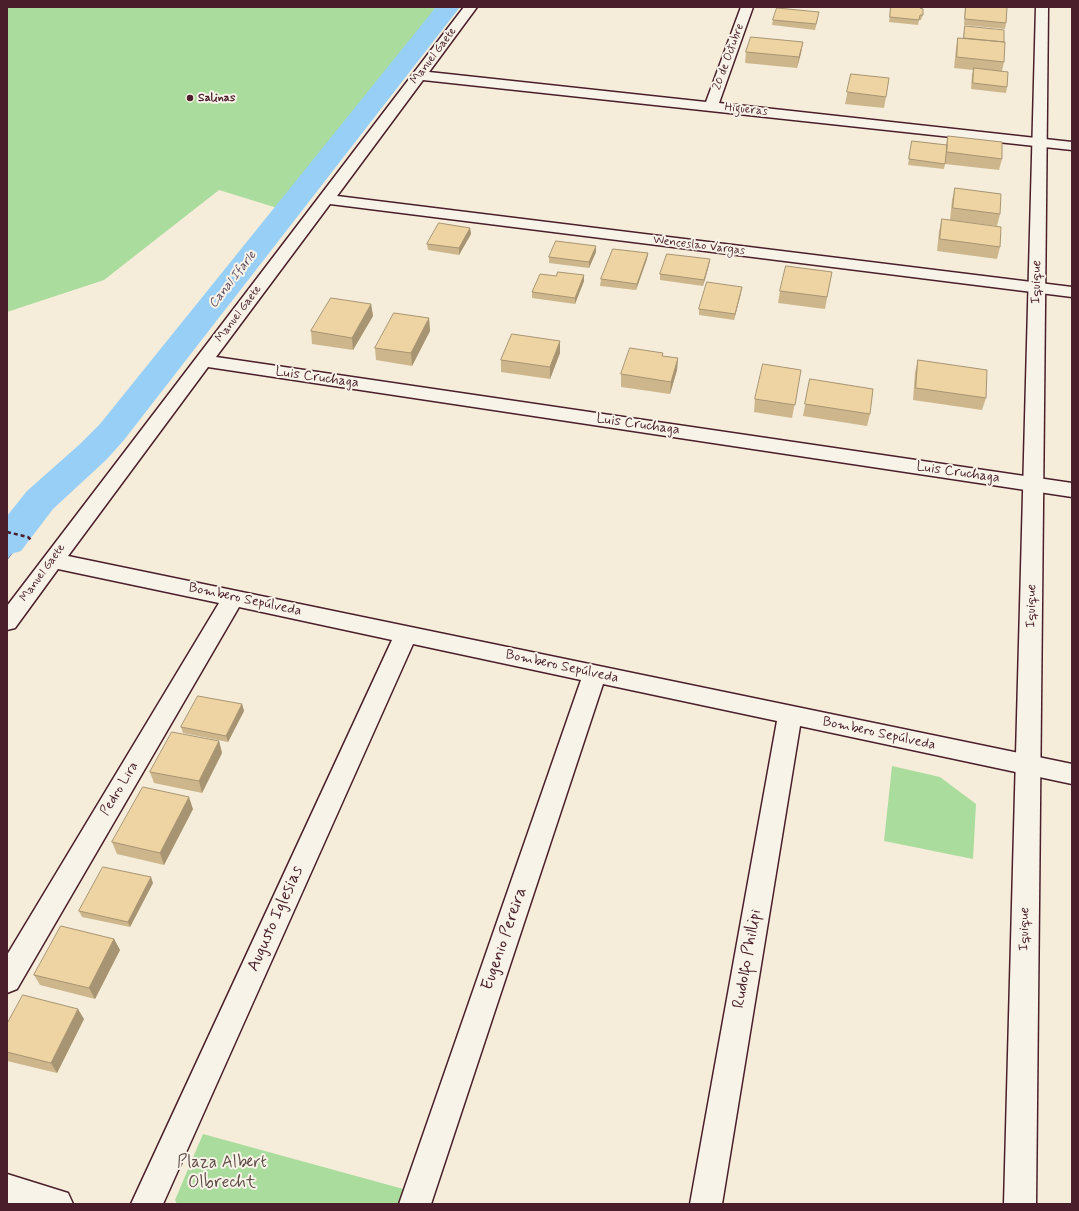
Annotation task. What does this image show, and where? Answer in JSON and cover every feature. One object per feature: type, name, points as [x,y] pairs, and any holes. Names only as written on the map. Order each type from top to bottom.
[{"type":"street","name":"Manuel Gaete","points":[[7,622],[52,560],[471,7]]},
{"type":"street","name":"20 de Octubre","points":[[711,106],[747,7]]},
{"type":"street","name":"Iquique","points":[[1020,1204],[1042,7]]},
{"type":"street","name":"Higueras","points":[[420,75],[1072,146]]},
{"type":"street","name":"Wenceslao Vargas","points":[[326,199],[1072,292]]},
{"type":"street","name":"Luis Cruchaga","points":[[203,361],[1072,490]]},
{"type":"street","name":"Bombero Sepúlveda","points":[[52,560],[1072,774]]},
{"type":"street","name":"Pedro Lira","points":[[7,980],[233,598]]},
{"type":"street","name":"Augusto Iglesias","points":[[147,1204],[406,634]]},
{"type":"street","name":"Eugenio Pereira","points":[[415,1204],[595,674]]},
{"type":"street","name":"Rudolfo Phillipi","points":[[706,1204],[790,715]]},
{"type":"street","points":[[7,1189],[57,1204]]},
{"type":"path","points":[[7,532],[28,537]]},
{"type":"green space","name":"Salinas","points":[[7,7],[443,7],[287,211],[219,190],[104,280],[7,312]]},
{"type":"green space","points":[[892,766],[940,777],[976,804],[973,859],[884,841]]},
{"type":"green space","name":"Plaza Albert Olbrecht","points":[[203,1134],[407,1190],[401,1204],[177,1204],[175,1200]]},
{"type":"water","points":[[31,498],[51,502],[7,560],[7,526]]},
{"type":"building","points":[[891,7],[921,7],[920,8],[923,9],[923,15],[920,15],[919,20],[890,17]]},
{"type":"building","points":[[966,7],[1007,7],[1006,23],[965,19]]},
{"type":"building","points":[[777,8],[819,12],[816,24],[773,20]]},
{"type":"building","points":[[965,26],[1004,30],[1004,42],[964,38]]},
{"type":"building","points":[[751,37],[803,42],[799,57],[746,52]]},
{"type":"building","points":[[958,38],[1005,42],[1004,62],[957,57]]},
{"type":"building","points":[[974,68],[1008,72],[1007,87],[973,83]]},
{"type":"building","points":[[851,74],[889,78],[886,97],[847,92]]},
{"type":"building","points":[[948,136],[1002,142],[1002,159],[947,152]]},
{"type":"building","points":[[912,141],[947,145],[945,164],[909,159]]},
{"type":"building","points":[[955,188],[1001,194],[1000,214],[953,208]]},
{"type":"building","points":[[942,219],[1001,227],[1000,247],[940,239]]},
{"type":"building","points":[[439,223],[470,228],[459,248],[427,244]]},
{"type":"building","points":[[556,241],[596,246],[589,262],[549,257]]},
{"type":"building","points":[[613,249],[648,253],[637,284],[601,279]]},
{"type":"building","points":[[667,254],[710,259],[704,280],[660,274]]},
{"type":"building","points":[[786,266],[832,272],[827,297],[780,291]]},
{"type":"building","points":[[558,272],[584,275],[575,298],[532,292],[540,274],[556,276]]},
{"type":"building","points":[[707,282],[742,287],[735,314],[699,309]]},
{"type":"building","points":[[331,298],[371,304],[352,338],[311,331]]},
{"type":"building","points":[[394,313],[429,318],[411,353],[375,348]]},
{"type":"building","points":[[512,334],[560,341],[550,367],[501,360]]},
{"type":"building","points":[[630,348],[663,353],[662,356],[678,358],[671,382],[621,374]]},
{"type":"building","points":[[918,360],[987,370],[986,398],[916,388]]},
{"type":"building","points":[[763,364],[801,370],[795,405],[755,399]]},
{"type":"building","points":[[810,379],[873,389],[870,414],[805,404]]},
{"type":"building","points":[[198,696],[242,704],[226,736],[181,727]]},
{"type":"building","points":[[172,732],[219,741],[199,781],[150,772]]},
{"type":"building","points":[[143,787],[189,797],[160,853],[112,842]]},
{"type":"building","points":[[103,867],[151,877],[128,922],[79,911]]},
{"type":"building","points":[[61,926],[114,939],[89,988],[34,975]]},
{"type":"building","points":[[23,995],[78,1009],[51,1063],[7,1052],[7,1024]]},
{"type":"waterway","name":"Canal Ifarle","points":[[7,542],[40,500],[93,452],[112,432],[448,7]]},
{"type":"place","name":"Salinas","points":[[190,98]]}]
